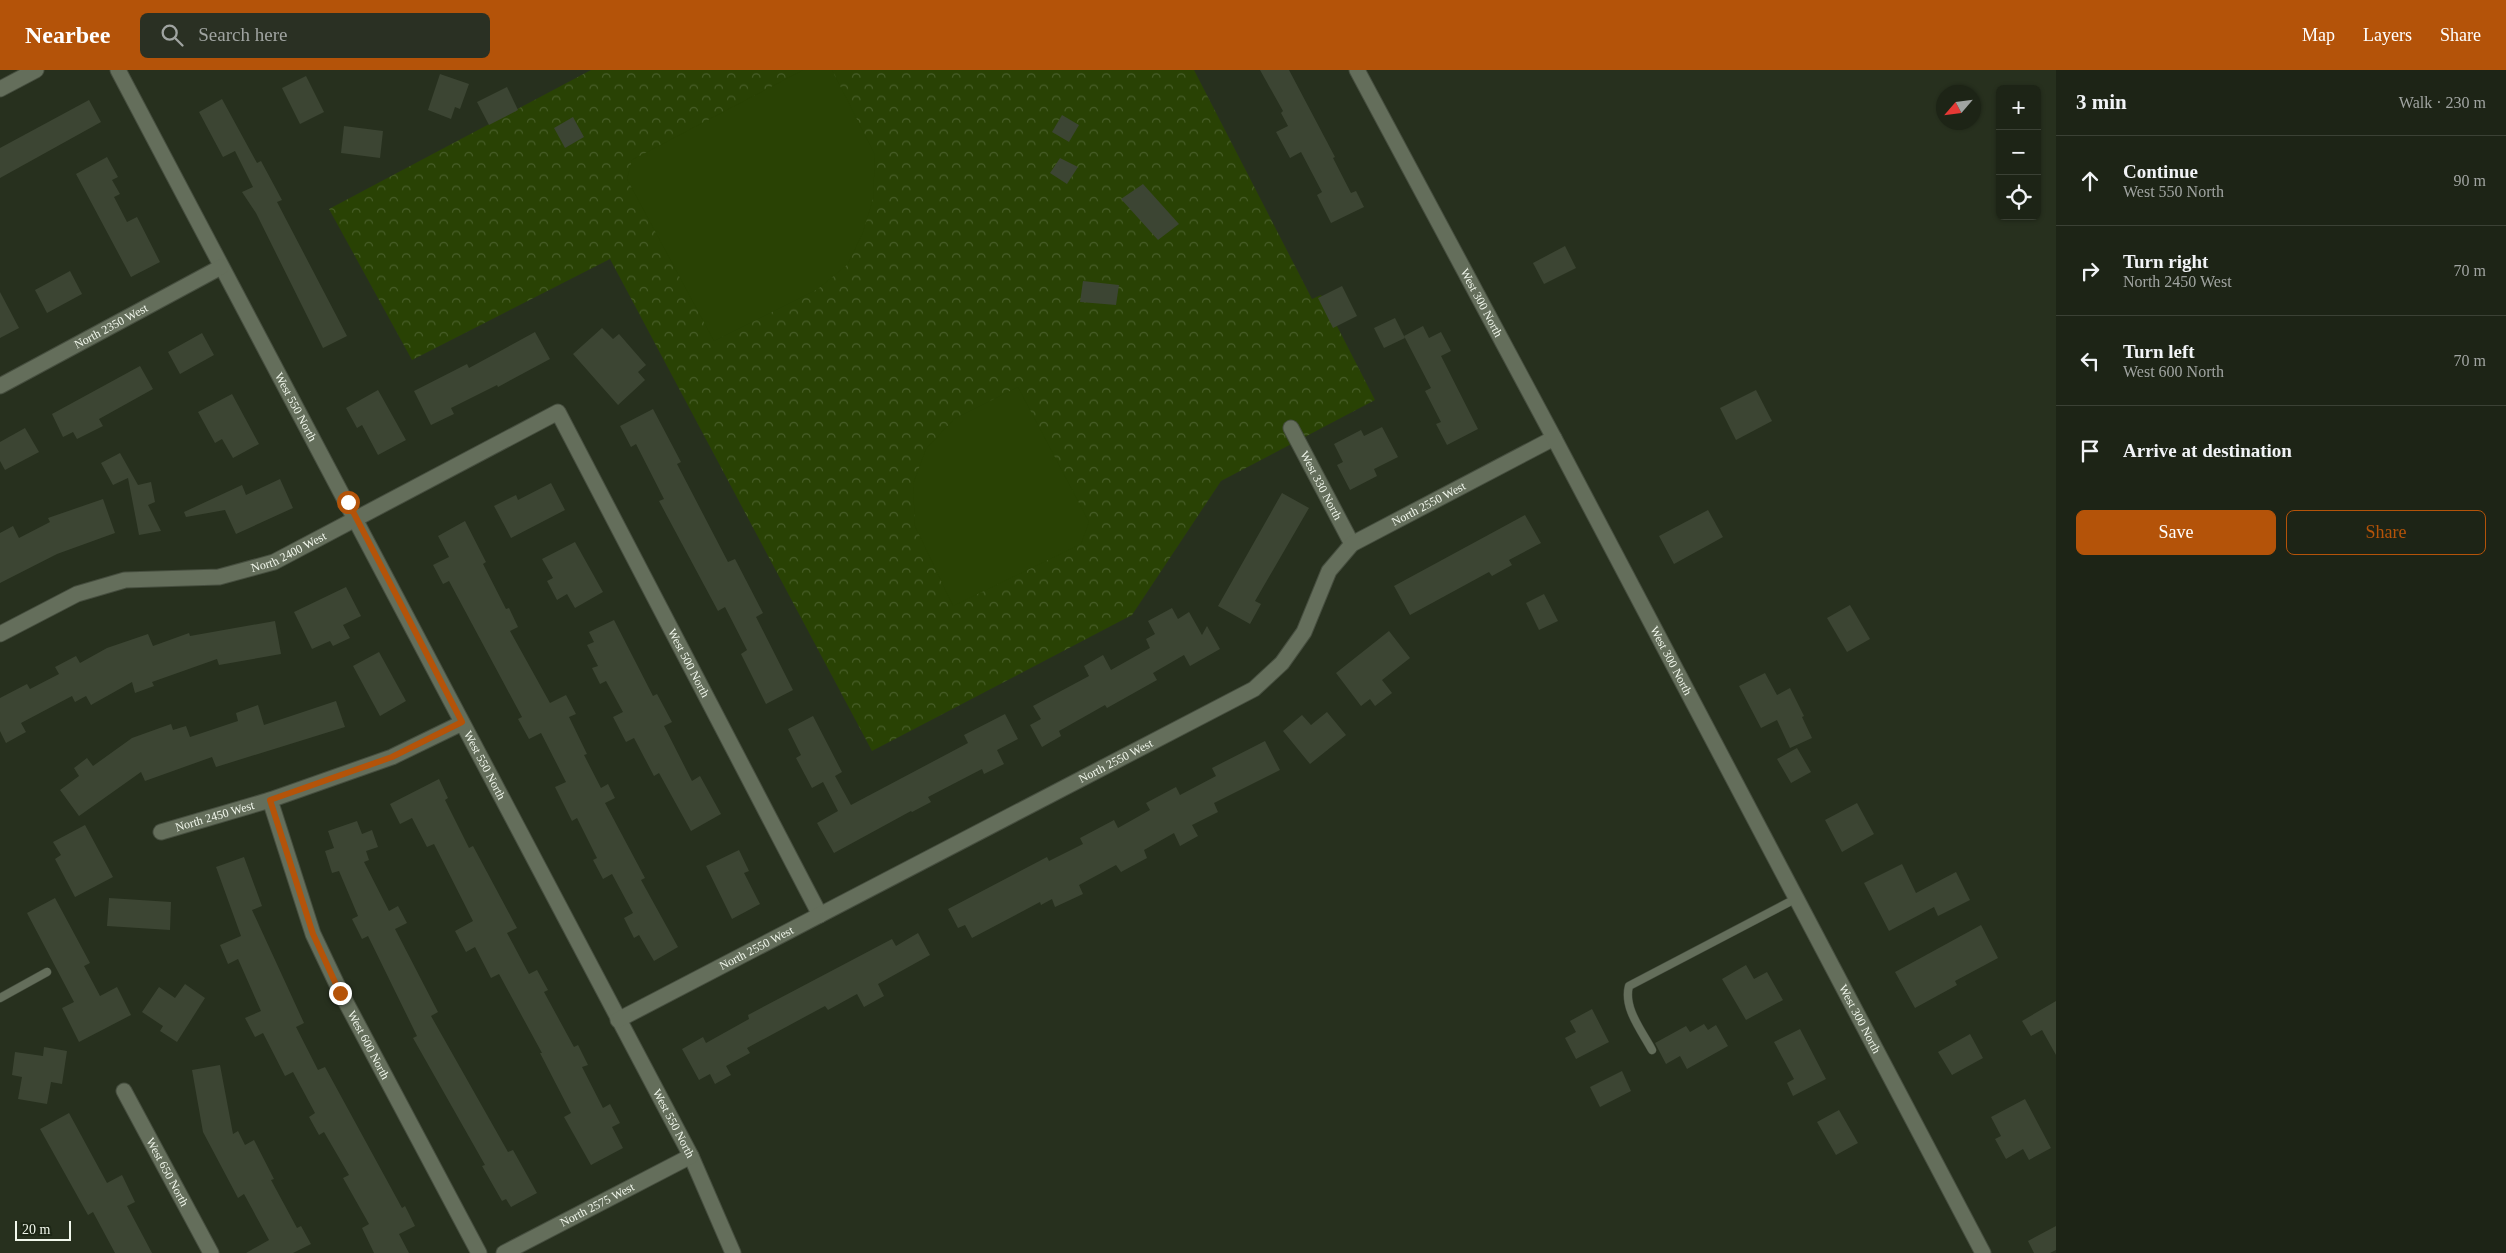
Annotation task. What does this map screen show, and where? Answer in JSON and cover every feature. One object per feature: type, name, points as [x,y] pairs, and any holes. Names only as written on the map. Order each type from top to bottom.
[{"type":"street","points":[[0,89],[36,70]]},
{"type":"street","name":"West 550 North","points":[[118,70],[356,518],[618,1020],[692,1156],[733,1253]]},
{"type":"street","name":"West 300 North","points":[[1357,70],[1554,438],[1984,1253]]},
{"type":"street","name":"North 2350 West","points":[[0,386],[221,267]]},
{"type":"street","name":"North 2400 West","points":[[0,634],[77,594],[125,580],[219,577],[274,562],[558,412]]},
{"type":"street","name":"West 500 North","points":[[558,412],[820,915]]},
{"type":"street","name":"West 330 North","points":[[1291,428],[1352,544]]},
{"type":"street","name":"North 2550 West","points":[[618,1020],[1254,689],[1282,663],[1304,632],[1329,572],[1352,544],[1554,438]]},
{"type":"street","name":"North 2450 West","points":[[161,832],[270,800],[392,757],[462,722]]},
{"type":"street","name":"West 600 North","points":[[270,800],[313,934],[329,968],[479,1253]]},
{"type":"street","name":"West 650 North","points":[[124,1091],[211,1253]]},
{"type":"street","name":"North 2575 West","points":[[504,1253],[692,1156]]},
{"type":"lane","points":[[1652,1050],[1629,1007],[1626,996],[1629,986],[1797,898]]},
{"type":"lane","points":[[0,998],[47,972]]},
{"type":"green space","points":[[591,70],[1194,70],[1312,299],[1321,295],[1375,400],[1221,481],[1132,615],[872,751],[610,259],[412,360],[329,209]]},
{"type":"green space","points":[[803,70],[832,70],[875,155],[873,199],[863,232],[848,264],[818,289],[714,341],[627,179],[632,160]]},
{"type":"green space","points":[[1018,387],[1089,522],[1081,544],[953,606],[915,526],[913,484],[926,449],[954,419]]},
{"type":"building","points":[[1260,70],[1289,70],[1335,157],[1333,158],[1351,193],[1356,191],[1364,207],[1331,223],[1317,195],[1322,192],[1301,152],[1290,158],[1276,132],[1288,126],[1281,113],[1283,111]]},
{"type":"building","points":[[440,74],[469,84],[460,109],[455,107],[451,119],[428,110]]},
{"type":"building","points":[[306,76],[324,112],[300,124],[282,88]]},
{"type":"building","points":[[507,87],[518,110],[489,125],[477,102]]},
{"type":"building","points":[[222,99],[257,163],[261,161],[282,200],[277,202],[347,336],[323,348],[256,213],[242,192],[253,187],[235,151],[223,157],[199,112]]},
{"type":"building","points":[[89,100],[101,122],[0,178],[0,148]]},
{"type":"building","points":[[1062,115],[1079,125],[1069,142],[1052,132]]},
{"type":"building","points":[[573,117],[584,137],[565,148],[554,128]]},
{"type":"building","points":[[344,126],[383,131],[380,158],[341,153]]},
{"type":"building","points":[[107,157],[118,177],[112,180],[120,194],[114,197],[127,222],[137,217],[160,262],[131,277],[76,174]]},
{"type":"building","points":[[1060,158],[1078,167],[1067,184],[1050,173]]},
{"type":"building","points":[[1143,184],[1179,224],[1158,240],[1121,199]]},
{"type":"building","points":[[1565,246],[1576,268],[1544,284],[1533,263]]},
{"type":"building","points":[[70,271],[82,294],[47,313],[35,290]]},
{"type":"building","points":[[1083,281],[1119,285],[1116,305],[1080,302]]},
{"type":"building","points":[[1342,286],[1357,316],[1333,328],[1318,298]]},
{"type":"building","points":[[0,292],[19,328],[0,338]]},
{"type":"building","points":[[1395,318],[1405,338],[1384,348],[1374,328]]},
{"type":"building","points":[[1423,326],[1429,338],[1441,332],[1451,351],[1441,356],[1478,429],[1447,445],[1436,424],[1441,422],[1425,391],[1431,388],[1404,336]]},
{"type":"building","points":[[602,328],[613,339],[619,334],[646,365],[638,372],[645,380],[618,405],[573,354]]},
{"type":"building","points":[[535,332],[550,359],[498,387],[497,385],[451,408],[454,414],[431,425],[414,391],[467,364],[469,368]]},
{"type":"building","points":[[202,333],[214,355],[180,374],[168,352]]},
{"type":"building","points":[[140,366],[153,389],[99,419],[103,426],[77,439],[73,432],[63,437],[52,414]]},
{"type":"building","points":[[378,390],[406,440],[378,455],[362,425],[357,428],[346,408]]},
{"type":"building","points":[[1756,390],[1772,421],[1736,440],[1720,408]]},
{"type":"building","points":[[232,394],[259,444],[233,458],[222,439],[215,443],[198,412]]},
{"type":"building","points":[[653,409],[681,462],[677,464],[728,562],[735,559],[763,613],[756,617],[793,690],[766,704],[741,654],[747,650],[725,607],[718,611],[659,501],[664,499],[636,444],[631,447],[620,426]]},
{"type":"building","points":[[1382,427],[1398,457],[1374,469],[1377,476],[1350,490],[1337,465],[1343,462],[1334,444],[1361,430],[1364,436]]},
{"type":"building","points":[[25,428],[39,452],[5,470],[0,461],[0,442]]},
{"type":"building","points":[[120,453],[138,485],[151,482],[155,502],[148,505],[161,531],[139,535],[128,478],[113,485],[101,463]]},
{"type":"building","points":[[280,479],[293,508],[236,534],[225,510],[186,517],[184,512],[242,485],[246,495]]},
{"type":"building","points":[[551,483],[565,510],[511,538],[494,506],[516,495],[518,500]]},
{"type":"building","points":[[1282,493],[1309,508],[1255,601],[1261,604],[1250,624],[1218,606]]},
{"type":"building","points":[[103,499],[115,533],[57,554],[0,583],[0,533],[13,526],[19,538],[50,522],[48,518]]},
{"type":"building","points":[[1708,510],[1723,537],[1674,564],[1659,536]]},
{"type":"building","points":[[1525,515],[1541,543],[1509,560],[1512,565],[1492,576],[1489,572],[1410,615],[1394,586]]},
{"type":"building","points":[[465,521],[486,562],[483,564],[506,609],[509,608],[518,627],[510,631],[550,703],[566,695],[576,714],[569,717],[587,754],[584,755],[601,788],[608,784],[615,798],[605,803],[645,878],[641,880],[678,947],[654,961],[639,935],[634,938],[624,918],[633,913],[612,874],[603,879],[593,860],[597,858],[577,818],[572,821],[555,787],[566,782],[541,733],[529,739],[518,719],[522,717],[449,581],[443,584],[433,565],[449,557],[438,536]]},
{"type":"building","points":[[575,542],[603,592],[575,608],[567,594],[557,600],[547,581],[553,578],[542,559]]},
{"type":"building","points":[[346,587],[361,616],[343,625],[350,638],[333,646],[330,641],[312,649],[294,612]]},
{"type":"building","points":[[1544,594],[1558,621],[1539,630],[1526,603]]},
{"type":"building","points":[[1850,605],[1870,639],[1847,652],[1827,618]]},
{"type":"building","points":[[1172,608],[1178,619],[1189,612],[1202,635],[1207,626],[1220,649],[1190,666],[1184,655],[1153,673],[1157,680],[1107,708],[1105,705],[1059,731],[1061,736],[1042,747],[1030,725],[1041,719],[1033,706],[1089,676],[1084,666],[1103,655],[1111,670],[1150,648],[1146,639],[1155,634],[1148,621]]},
{"type":"building","points":[[614,620],[653,696],[657,694],[672,722],[664,726],[692,781],[700,776],[721,814],[691,831],[659,773],[654,776],[634,738],[626,742],[613,717],[623,712],[606,681],[600,684],[592,668],[598,666],[587,645],[594,642],[589,632]]},
{"type":"building","points":[[275,621],[281,654],[219,665],[217,659],[152,682],[154,686],[135,693],[132,682],[91,705],[86,696],[75,702],[72,696],[21,723],[26,732],[6,743],[0,731],[0,698],[27,684],[30,689],[59,674],[55,667],[76,656],[80,663],[107,648],[148,634],[153,646],[189,633],[190,636]]},
{"type":"building","points":[[1389,631],[1410,658],[1382,680],[1392,693],[1375,706],[1370,699],[1361,706],[1336,673]]},
{"type":"building","points":[[379,652],[406,701],[380,716],[353,666]]},
{"type":"building","points":[[1765,673],[1777,695],[1790,688],[1804,716],[1802,717],[1812,738],[1790,748],[1777,720],[1761,728],[1739,686]]},
{"type":"building","points":[[336,701],[345,727],[216,767],[212,757],[145,781],[141,772],[79,816],[60,790],[79,776],[74,768],[87,758],[93,766],[132,738],[171,724],[173,730],[186,726],[190,737],[238,721],[236,713],[258,705],[264,725]]},
{"type":"building","points":[[1327,712],[1346,735],[1310,764],[1283,731],[1302,715],[1311,725]]},
{"type":"building","points":[[1005,714],[1018,739],[997,750],[1004,764],[984,774],[982,769],[928,797],[931,802],[834,853],[817,823],[838,811],[823,782],[812,788],[796,758],[801,755],[788,729],[813,716],[842,772],[835,776],[851,805],[968,743],[964,735]]},
{"type":"building","points":[[1265,741],[1280,770],[1214,803],[1218,812],[1192,825],[1198,836],[1180,846],[1174,833],[1144,850],[1147,858],[1121,872],[1116,865],[1079,885],[1083,894],[1055,907],[1052,899],[1041,905],[1040,902],[972,938],[965,925],[958,928],[948,909],[1047,857],[1049,861],[1083,844],[1080,838],[1114,820],[1118,828],[1150,810],[1146,803],[1176,787],[1180,795],[1216,776],[1212,768]]},
{"type":"building","points":[[1797,748],[1811,772],[1791,783],[1777,759]]},
{"type":"building","points":[[439,779],[448,798],[445,800],[469,848],[473,846],[517,928],[507,933],[529,974],[537,970],[548,990],[544,992],[574,1047],[578,1045],[588,1065],[582,1067],[603,1108],[610,1104],[620,1123],[612,1127],[623,1148],[591,1165],[564,1117],[571,1113],[540,1053],[542,1053],[499,974],[491,978],[475,947],[466,952],[455,931],[473,921],[434,844],[427,847],[412,818],[400,824],[390,804]]},
{"type":"building","points":[[1857,803],[1874,834],[1842,852],[1825,820]]},
{"type":"building","points":[[357,821],[362,834],[372,830],[378,847],[366,851],[369,860],[364,862],[389,911],[398,906],[407,923],[395,929],[438,1012],[431,1016],[508,1152],[513,1150],[537,1193],[511,1207],[506,1199],[502,1201],[482,1166],[485,1165],[413,1038],[417,1036],[368,936],[362,939],[352,919],[358,916],[339,871],[332,873],[325,851],[334,848],[328,831]]},
{"type":"building","points":[[85,825],[113,877],[75,897],[55,859],[61,855],[53,842]]},
{"type":"building","points":[[739,850],[749,871],[744,873],[760,904],[732,919],[706,866]]},
{"type":"building","points":[[244,857],[262,906],[252,910],[304,1023],[296,1027],[318,1070],[325,1067],[402,1208],[405,1206],[415,1226],[399,1234],[409,1253],[374,1253],[362,1228],[369,1224],[343,1178],[349,1175],[324,1132],[319,1135],[309,1117],[315,1113],[293,1072],[285,1076],[263,1033],[255,1037],[245,1018],[261,1011],[238,959],[228,964],[220,945],[241,936],[216,867]]},
{"type":"building","points":[[1902,864],[1916,893],[1956,872],[1970,900],[1938,916],[1934,907],[1889,931],[1864,883]]},
{"type":"building","points":[[55,898],[90,963],[84,966],[100,996],[117,987],[131,1015],[79,1042],[62,1008],[74,1002],[27,913]]},
{"type":"building","points":[[109,898],[171,902],[170,930],[107,926]]},
{"type":"building","points":[[1981,925],[1998,958],[1955,981],[1957,985],[1915,1008],[1895,972]]},
{"type":"building","points":[[918,933],[930,955],[878,984],[884,996],[864,1007],[857,994],[828,1010],[825,1006],[747,1048],[750,1053],[726,1066],[731,1075],[715,1084],[710,1074],[699,1080],[682,1049],[703,1037],[706,1043],[749,1019],[748,1015],[892,939],[896,946]]},
{"type":"building","points":[[1746,965],[1754,979],[1767,972],[1783,1000],[1746,1020],[1722,979]]},
{"type":"building","points":[[185,984],[205,998],[177,1042],[160,1031],[163,1026],[142,1012],[159,987],[175,998]]},
{"type":"building","points":[[2056,1001],[2056,1055],[2042,1030],[2031,1036],[2022,1021]]},
{"type":"building","points":[[1592,1009],[1609,1042],[1576,1059],[1565,1038],[1576,1032],[1570,1021]]},
{"type":"building","points":[[1704,1024],[1708,1030],[1716,1025],[1728,1046],[1687,1069],[1680,1056],[1666,1064],[1655,1043],[1686,1026],[1690,1032]]},
{"type":"building","points":[[1800,1029],[1826,1079],[1793,1096],[1787,1083],[1794,1079],[1774,1042]]},
{"type":"building","points":[[1970,1034],[1983,1058],[1952,1075],[1938,1052]]},
{"type":"building","points":[[44,1047],[67,1051],[62,1084],[51,1082],[47,1104],[18,1099],[22,1077],[12,1075],[15,1052],[43,1056]]},
{"type":"building","points":[[220,1065],[233,1134],[238,1131],[245,1145],[254,1140],[274,1179],[271,1180],[297,1228],[301,1226],[311,1244],[293,1253],[246,1253],[269,1240],[244,1194],[238,1198],[203,1132],[192,1070]]},
{"type":"building","points":[[1622,1071],[1631,1091],[1600,1107],[1590,1087]]},
{"type":"building","points":[[2025,1099],[2051,1148],[2029,1160],[2023,1149],[2006,1159],[1995,1139],[2001,1136],[1991,1117]]},
{"type":"building","points":[[1839,1110],[1858,1143],[1836,1155],[1817,1122]]},
{"type":"building","points":[[69,1113],[107,1183],[122,1175],[135,1202],[127,1206],[152,1253],[115,1253],[93,1212],[88,1215],[40,1129]]},
{"type":"building","points":[[2056,1226],[2056,1250],[2050,1253],[2034,1253],[2028,1241]]},
{"type":"route","points":[[340,993],[313,934],[270,800],[392,757],[462,722],[348,502]]}]
